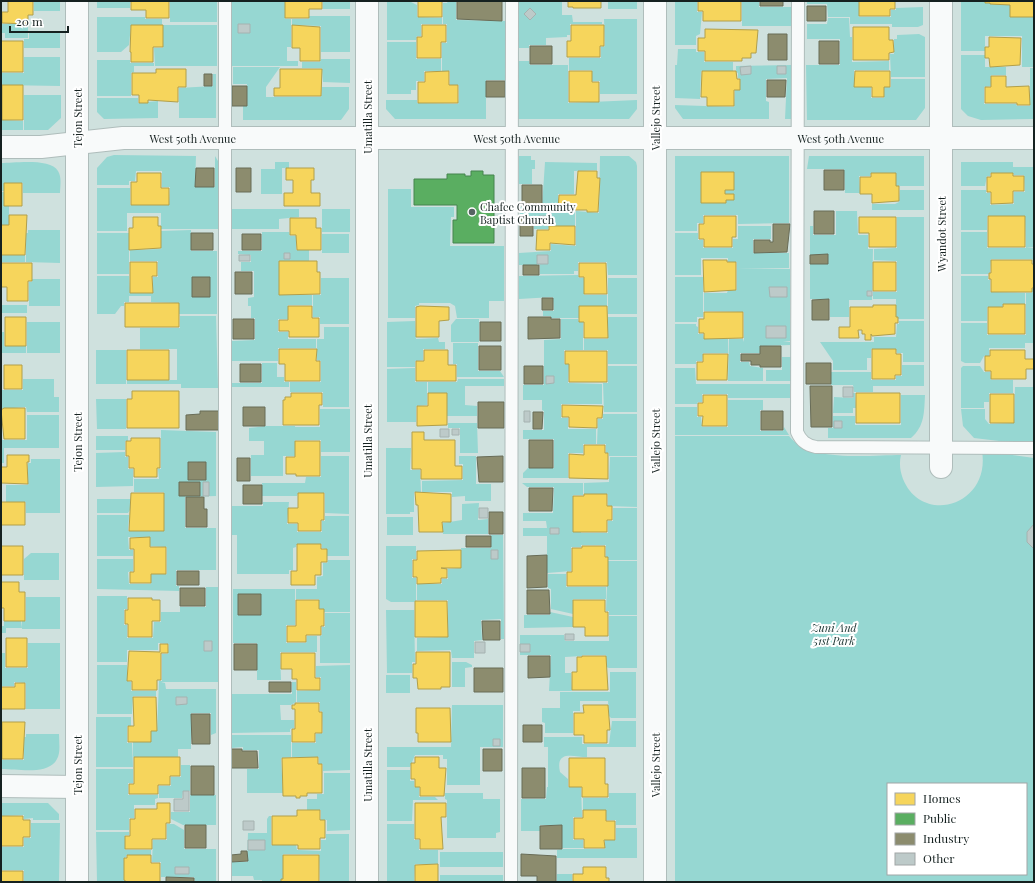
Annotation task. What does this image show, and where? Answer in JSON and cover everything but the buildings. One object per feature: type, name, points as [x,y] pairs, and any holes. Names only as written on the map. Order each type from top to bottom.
[{"type":"street","name":"Tejon Street","points":[[77,1],[77,882]]},
{"type":"street","name":"Umatilla Street","points":[[367,1],[367,882]]},
{"type":"street","name":"Vallejo Street","points":[[654,882],[655,1]]},
{"type":"street","name":"Wyandot Street","points":[[941,1],[941,458]]},
{"type":"street","name":"West 50th Avenue","points":[[1,148],[40,148],[124,138],[1034,138]]},
{"type":"street","points":[[1,786],[77,786]]},
{"type":"lane","points":[[224,1],[225,882]]},
{"type":"lane","points":[[511,882],[512,1]]},
{"type":"lane","points":[[798,1],[799,436],[803,442],[816,447],[941,458],[1034,448]]},
{"type":"green space","points":[[34,1],[60,1],[60,11],[34,11]]},
{"type":"green space","points":[[97,1],[130,1],[130,8],[97,8]]},
{"type":"green space","points":[[170,1],[217,1],[217,22],[170,22]]},
{"type":"green space","points":[[232,1],[285,1],[285,19],[291,19],[291,47],[287,47],[287,61],[298,61],[298,66],[232,66]]},
{"type":"green space","points":[[323,1],[350,1],[350,9],[323,9]]},
{"type":"green space","points":[[387,1],[409,1],[417,5],[417,17],[442,18],[442,24],[421,24],[421,36],[417,36],[416,40],[387,40]]},
{"type":"green space","points":[[448,1],[456,1],[456,20],[506,21],[506,80],[486,80],[486,99],[459,99],[459,85],[450,85],[450,71],[442,71],[442,43],[447,43],[447,24],[443,24],[443,3],[447,3]]},
{"type":"green space","points":[[518,1],[562,1],[562,15],[572,15],[573,22],[602,22],[602,24],[570,24],[570,35],[567,35],[567,37],[546,38],[546,45],[529,45],[529,48],[519,48]]},
{"type":"green space","points":[[608,1],[637,1],[637,9],[608,9]]},
{"type":"green space","points":[[675,1],[697,1],[697,12],[702,12],[700,34],[696,36],[696,45],[675,45]]},
{"type":"green space","points":[[742,1],[759,1],[759,7],[791,7],[791,26],[742,26]]},
{"type":"green space","points":[[807,1],[859,1],[859,17],[828,17],[827,4],[807,4]]},
{"type":"green space","points":[[961,1],[1034,1],[1034,67],[1022,67],[1022,36],[985,36],[985,51],[961,51]]},
{"type":"green space","points":[[923,7],[923,25],[918,27],[892,27],[892,24],[850,24],[850,17],[891,17],[891,10],[896,10],[896,8]]},
{"type":"green space","points":[[1,12],[2,24],[28,24],[28,38],[5,38],[5,33],[1,33]]},
{"type":"green space","points":[[309,16],[350,16],[350,52],[321,52],[321,26],[292,25],[292,19],[309,19]]},
{"type":"green space","points":[[97,17],[145,17],[145,19],[162,19],[162,25],[131,25],[129,45],[121,52],[97,52]]},
{"type":"green space","points":[[828,18],[849,18],[850,37],[852,37],[852,62],[889,61],[889,70],[854,70],[854,87],[871,87],[871,98],[884,98],[884,87],[891,87],[891,79],[925,79],[925,108],[916,120],[807,120],[806,65],[840,65],[840,39],[807,39],[807,24],[827,24]]},
{"type":"green space","points":[[604,19],[637,19],[637,94],[600,94],[600,81],[592,81],[592,70],[569,70],[569,58],[601,58],[601,47],[605,46]]},
{"type":"green space","points":[[163,25],[217,25],[217,66],[155,66],[154,48],[163,48]]},
{"type":"green space","points":[[29,32],[60,32],[60,48],[24,48],[24,39],[29,39]]},
{"type":"green space","points":[[919,34],[925,37],[925,77],[891,77],[890,54],[894,54],[894,39],[897,39],[897,35]]},
{"type":"green space","points":[[387,42],[416,42],[416,59],[441,59],[441,71],[424,71],[424,81],[416,81],[416,90],[411,90],[411,94],[387,94]]},
{"type":"green space","points":[[678,49],[696,49],[696,52],[704,52],[704,62],[733,62],[733,71],[701,71],[700,99],[675,98],[675,65],[677,65]]},
{"type":"green space","points":[[961,55],[985,55],[985,67],[1006,67],[1006,75],[991,75],[991,86],[984,87],[984,104],[1016,104],[1017,106],[1030,106],[1030,68],[1034,68],[1034,119],[981,120],[968,116],[961,109]]},
{"type":"green space","points":[[24,57],[60,57],[60,86],[2,85],[1,120],[1,73],[24,73]]},
{"type":"green space","points":[[321,59],[350,59],[350,83],[323,82],[322,68],[302,68],[302,62],[320,62]]},
{"type":"green space","points":[[97,60],[130,60],[130,63],[154,63],[154,66],[134,66],[134,72],[131,73],[131,96],[97,96]]},
{"type":"green space","points":[[518,61],[529,61],[530,65],[568,65],[568,103],[637,100],[637,109],[629,119],[518,119]]},
{"type":"green space","points":[[792,65],[792,119],[785,119],[787,78],[766,79],[766,101],[769,102],[769,119],[683,119],[675,108],[675,105],[734,107],[735,90],[740,90],[740,78],[738,78],[738,73],[736,72],[736,66]]},
{"type":"green space","points":[[233,67],[280,67],[266,87],[266,97],[321,97],[322,87],[349,87],[349,109],[341,120],[243,120],[243,106],[247,105],[247,84],[233,84]]},
{"type":"green space","points":[[213,74],[216,74],[216,118],[179,118],[179,88],[213,86]]},
{"type":"green space","points":[[24,95],[61,95],[61,118],[48,130],[24,130]]},
{"type":"green space","points":[[97,98],[138,98],[138,103],[158,101],[158,118],[104,119],[97,112]]},
{"type":"green space","points":[[459,99],[486,99],[486,119],[395,119],[386,109],[386,100],[417,100],[417,103],[458,104]]},
{"type":"green space","points":[[1,120],[23,121],[23,130],[1,130]]},
{"type":"green space","points":[[114,155],[196,156],[195,187],[215,187],[215,156],[218,161],[218,229],[161,229],[161,213],[130,213],[130,205],[169,205],[170,187],[162,187],[162,171],[136,171],[135,181],[129,181],[129,185],[97,185],[97,168],[107,157]]},
{"type":"green space","points":[[519,156],[531,156],[531,160],[535,160],[535,169],[532,169],[532,184],[519,184]]},
{"type":"green space","points":[[600,156],[629,156],[636,162],[637,275],[608,275],[607,262],[578,262],[578,271],[574,271],[574,274],[540,274],[540,265],[519,265],[519,253],[551,251],[551,244],[576,246],[576,211],[599,213]]},
{"type":"green space","points":[[675,156],[789,156],[789,223],[738,224],[738,215],[703,215],[703,223],[697,223],[697,231],[675,231]]},
{"type":"green space","points":[[809,156],[924,156],[924,186],[896,186],[896,173],[871,173],[870,176],[859,176],[860,193],[845,193],[844,169],[807,169]]},
{"type":"green space","points":[[32,162],[48,164],[54,167],[60,176],[60,193],[23,193],[23,183],[4,183],[4,191],[1,191],[1,163]]},
{"type":"green space","points":[[275,162],[289,162],[289,168],[282,168],[282,194],[261,194],[261,169],[275,169]]},
{"type":"green space","points":[[545,162],[597,163],[597,170],[574,171],[574,194],[558,194],[558,210],[575,210],[575,226],[549,226],[548,229],[534,229],[534,219],[520,219],[520,207],[542,207]]},
{"type":"green space","points":[[961,162],[1013,162],[1013,167],[1034,167],[1034,247],[1026,248],[1025,216],[990,216],[990,205],[1014,204],[1014,192],[1025,192],[1024,175],[1014,175],[1013,173],[990,173],[990,176],[987,176],[985,186],[961,186]]},
{"type":"green space","points":[[97,188],[130,188],[130,213],[127,213],[127,231],[97,231]]},
{"type":"green space","points":[[388,189],[411,189],[411,207],[454,207],[454,217],[451,217],[450,246],[504,246],[504,301],[489,301],[489,318],[457,318],[455,306],[450,303],[419,303],[419,305],[415,306],[415,318],[388,318]]},
{"type":"green space","points":[[900,190],[924,190],[924,210],[872,210],[872,204],[895,204],[899,202]]},
{"type":"green space","points":[[961,190],[986,190],[986,193],[990,193],[990,216],[987,216],[987,230],[961,230]]},
{"type":"green space","points":[[1,192],[4,192],[4,206],[9,206],[9,225],[1,225]]},
{"type":"green space","points":[[231,209],[299,209],[299,217],[279,219],[279,229],[231,229]]},
{"type":"green space","points":[[322,209],[350,209],[350,232],[322,232]]},
{"type":"green space","points":[[836,211],[857,211],[858,235],[868,235],[868,249],[873,249],[872,300],[849,300],[849,317],[830,317],[830,299],[810,299],[810,226],[813,226],[813,235],[836,235]]},
{"type":"green space","points":[[897,217],[924,217],[924,319],[898,319],[896,317],[896,299],[873,299],[873,292],[897,292],[897,261],[874,260],[874,249],[897,248]]},
{"type":"green space","points":[[738,226],[771,226],[771,239],[753,239],[753,253],[789,253],[789,268],[737,269],[737,262],[728,262],[728,258],[701,258],[701,275],[675,275],[675,233],[698,233],[698,240],[703,240],[703,248],[733,248],[733,239],[738,239]]},
{"type":"green space","points":[[28,230],[60,230],[60,263],[26,262],[26,233],[28,233]]},
{"type":"green space","points":[[191,230],[191,251],[217,251],[217,314],[179,314],[179,303],[151,302],[151,296],[129,296],[129,302],[124,302],[124,306],[121,306],[115,314],[97,314],[97,276],[129,276],[130,293],[153,293],[153,277],[158,277],[158,261],[130,261],[130,250],[161,249],[161,231]]},
{"type":"green space","points":[[262,232],[289,232],[290,236],[296,236],[296,250],[309,250],[309,261],[279,261],[280,295],[312,295],[312,305],[288,305],[288,319],[278,319],[278,332],[288,332],[288,339],[316,339],[316,348],[278,348],[278,361],[232,361],[232,341],[255,340],[255,318],[251,318],[251,306],[248,306],[248,298],[254,297],[254,271],[241,271],[241,262],[251,262],[251,255],[238,254],[238,251],[262,251]]},
{"type":"green space","points":[[961,232],[987,232],[987,248],[1034,248],[1034,263],[1032,259],[991,259],[990,272],[988,274],[961,274]]},
{"type":"green space","points":[[97,233],[129,233],[129,274],[97,274]]},
{"type":"green space","points":[[322,234],[349,234],[349,253],[322,253]]},
{"type":"green space","points":[[1,255],[25,255],[25,262],[1,262]]},
{"type":"green space","points":[[737,269],[790,269],[790,341],[783,342],[790,342],[790,345],[760,346],[760,353],[740,353],[740,362],[749,362],[750,366],[763,368],[763,381],[728,381],[729,339],[743,339],[744,342],[744,312],[704,311],[704,293],[727,293],[728,290],[737,290]]},
{"type":"green space","points":[[578,275],[579,278],[584,278],[584,295],[607,295],[607,306],[579,306],[579,318],[551,318],[551,316],[543,316],[543,311],[554,311],[553,297],[519,299],[519,276]]},
{"type":"green space","points":[[961,276],[988,276],[988,280],[990,280],[990,292],[1025,293],[1025,304],[1003,304],[1002,307],[987,307],[987,321],[961,321]]},
{"type":"green space","points":[[675,277],[703,277],[703,317],[697,317],[697,322],[675,322]]},
{"type":"green space","points":[[321,278],[349,278],[349,324],[320,324],[320,317],[313,317],[313,295],[321,295]]},
{"type":"green space","points":[[608,278],[637,278],[637,314],[608,314]]},
{"type":"green space","points":[[32,279],[60,279],[60,306],[29,306],[29,282],[32,282]]},
{"type":"green space","points":[[1032,289],[1034,289],[1034,343],[1025,343],[1025,348],[989,348],[989,356],[984,356],[980,363],[965,363],[961,361],[961,323],[987,323],[987,335],[1026,335],[1026,293],[1032,293]]},
{"type":"green space","points":[[1,305],[27,305],[27,313],[1,313]]},
{"type":"green space","points":[[180,316],[216,316],[218,388],[181,388],[181,384],[127,384],[127,380],[177,380],[177,349],[140,349],[140,328],[180,328]]},
{"type":"green space","points":[[608,317],[637,317],[637,364],[608,364],[608,350],[584,350],[584,339],[608,339]]},
{"type":"green space","points":[[456,319],[479,319],[479,342],[451,342],[451,325]]},
{"type":"green space","points":[[561,319],[578,319],[579,322],[583,322],[583,350],[564,350],[564,364],[569,364],[568,383],[602,384],[602,404],[561,404],[561,418],[568,418],[568,429],[596,429],[596,444],[583,444],[583,453],[568,453],[568,478],[523,478],[523,473],[528,468],[554,468],[554,439],[523,439],[523,430],[544,430],[544,411],[542,410],[542,400],[523,400],[523,385],[544,385],[544,340],[561,339]]},
{"type":"green space","points":[[415,321],[416,339],[438,338],[439,342],[445,342],[445,349],[423,349],[423,360],[415,361],[415,367],[387,367],[387,322]]},
{"type":"green space","points":[[899,321],[924,321],[924,362],[903,362],[903,353],[897,353],[896,349],[871,349],[871,358],[867,358],[867,370],[833,370],[833,361],[820,342],[874,342],[874,337],[896,337],[897,324],[899,324]]},
{"type":"green space","points":[[27,322],[60,322],[60,353],[27,353]]},
{"type":"green space","points":[[675,324],[696,324],[698,327],[698,334],[703,334],[704,339],[728,339],[728,353],[703,353],[702,361],[696,361],[696,364],[675,364]]},
{"type":"green space","points":[[324,327],[349,327],[349,407],[323,407],[323,392],[290,392],[290,382],[321,382],[321,361],[317,360],[317,339],[324,339]]},
{"type":"green space","points":[[1,332],[4,332],[4,346],[26,346],[26,353],[1,353]]},
{"type":"green space","points":[[453,343],[478,343],[478,371],[500,371],[504,377],[457,377],[457,364],[453,364]]},
{"type":"green space","points":[[96,350],[126,350],[126,384],[96,384]]},
{"type":"green space","points":[[782,357],[793,357],[793,381],[766,381],[766,370],[782,370]]},
{"type":"green space","points":[[262,363],[277,363],[277,377],[284,377],[284,382],[289,382],[289,387],[228,387],[228,383],[262,383]]},
{"type":"green space","points":[[902,365],[924,365],[924,386],[873,386],[873,392],[854,392],[853,385],[831,385],[831,372],[871,372],[871,380],[896,380],[896,376],[902,376]]},
{"type":"green space","points":[[608,366],[637,366],[637,412],[604,412],[603,383],[608,383]]},
{"type":"green space","points":[[963,366],[980,366],[984,372],[990,372],[991,380],[1013,380],[1013,393],[989,393],[989,402],[984,402],[984,408],[961,408],[961,368]]},
{"type":"green space","points":[[415,368],[415,382],[427,382],[427,405],[416,406],[416,422],[387,422],[387,369]]},
{"type":"green space","points":[[675,368],[695,368],[696,384],[790,384],[790,398],[728,398],[728,394],[702,394],[702,402],[698,402],[697,404],[675,404]]},
{"type":"green space","points":[[23,379],[54,379],[54,397],[59,397],[59,412],[27,412],[26,407],[1,409],[1,390],[23,390]]},
{"type":"green space","points":[[458,379],[504,379],[504,386],[465,386],[465,405],[477,406],[477,416],[447,416],[447,393],[428,393],[428,382],[457,382]]},
{"type":"green space","points":[[1015,387],[1034,387],[1034,445],[974,438],[963,426],[961,409],[985,409],[985,419],[989,424],[1014,423]]},
{"type":"green space","points":[[853,393],[855,393],[856,408],[853,408],[853,413],[833,413],[834,397],[853,398]]},
{"type":"green space","points":[[901,395],[925,395],[923,418],[919,429],[911,438],[828,438],[828,428],[833,428],[833,416],[855,416],[855,425],[901,425]]},
{"type":"green space","points":[[96,399],[126,399],[126,429],[97,429]]},
{"type":"green space","points":[[728,400],[763,400],[763,410],[760,410],[760,431],[783,431],[784,427],[789,435],[675,435],[675,407],[697,407],[697,417],[701,417],[702,427],[728,427]]},
{"type":"green space","points":[[320,409],[350,409],[350,452],[321,452],[321,440],[295,440],[295,427],[320,427]]},
{"type":"green space","points":[[603,414],[637,414],[637,456],[609,456],[609,453],[606,453],[606,444],[597,444],[598,419],[603,419]]},
{"type":"green space","points":[[27,415],[59,415],[59,448],[4,448],[4,463],[1,463],[1,426],[2,440],[27,440]]},
{"type":"green space","points":[[448,423],[477,423],[478,453],[460,453],[460,428],[448,428]]},
{"type":"green space","points":[[266,426],[295,426],[295,456],[283,456],[283,476],[251,476],[251,455],[264,455],[264,441],[249,441],[249,428]]},
{"type":"green space","points":[[161,430],[216,432],[216,496],[185,497],[185,528],[216,528],[216,570],[176,570],[176,586],[179,586],[179,591],[97,589],[97,559],[133,559],[133,571],[128,572],[129,584],[151,584],[151,574],[167,574],[167,547],[150,546],[150,537],[128,537],[129,550],[133,550],[133,556],[97,556],[97,515],[129,515],[128,531],[164,531],[164,492],[134,492],[134,479],[159,479],[158,469],[161,469]]},
{"type":"green space","points":[[96,436],[128,436],[128,441],[125,441],[125,450],[96,450]]},
{"type":"green space","name":"Zuni And 51st Park","points":[[675,436],[789,436],[799,445],[825,454],[841,456],[901,455],[900,464],[902,476],[912,494],[925,502],[939,505],[953,503],[966,496],[976,485],[982,470],[982,451],[1034,458],[1034,882],[675,882]]},
{"type":"green space","points":[[386,448],[411,448],[410,470],[420,470],[421,492],[414,492],[414,512],[410,512],[410,514],[386,514]]},
{"type":"green space","points":[[125,452],[125,457],[128,457],[128,469],[133,469],[133,486],[96,487],[96,453]]},
{"type":"green space","points":[[321,456],[349,456],[349,514],[325,513],[325,493],[298,493],[297,496],[262,496],[262,483],[305,483],[306,477],[321,477]]},
{"type":"green space","points":[[459,456],[476,456],[476,484],[491,484],[491,501],[465,501],[465,496],[452,497],[452,492],[422,492],[422,481],[463,480],[463,464],[459,464]]},
{"type":"green space","points":[[610,457],[637,457],[637,507],[608,506],[608,494],[584,494],[584,483],[609,482]]},
{"type":"green space","points":[[31,459],[60,459],[60,513],[26,513],[26,502],[6,502],[6,485],[28,485],[28,463],[31,463]]},
{"type":"green space","points":[[522,483],[583,483],[583,495],[573,495],[573,532],[581,532],[581,547],[571,547],[571,571],[547,573],[547,536],[523,536],[523,528],[547,528],[546,521],[523,521],[523,513],[553,513],[554,487],[527,487]]},
{"type":"green space","points":[[97,499],[130,499],[130,510],[128,513],[97,513]]},
{"type":"green space","points":[[263,502],[289,502],[287,524],[297,524],[297,532],[322,532],[322,521],[325,521],[325,516],[349,516],[349,556],[327,556],[327,549],[322,548],[322,544],[296,545],[296,547],[293,548],[293,570],[289,570],[289,574],[237,574],[237,535],[232,535],[232,506],[263,506]]},
{"type":"green space","points":[[479,503],[478,520],[488,519],[488,534],[443,534],[443,523],[462,520],[462,504]]},
{"type":"green space","points":[[613,508],[637,508],[637,560],[608,560],[608,557],[606,557],[606,545],[581,545],[581,533],[608,533],[608,521],[613,521]]},
{"type":"green space","points":[[387,517],[413,517],[413,535],[387,535]]},
{"type":"green space","points":[[491,535],[503,535],[504,639],[501,639],[501,619],[481,620],[482,640],[474,641],[474,658],[452,658],[451,650],[417,651],[417,638],[448,637],[448,600],[417,600],[417,584],[442,584],[442,579],[448,579],[448,569],[461,568],[461,548],[491,548]]},
{"type":"green space","points":[[386,546],[416,546],[416,559],[412,559],[412,578],[416,578],[416,600],[414,602],[391,602],[386,599]]},
{"type":"green space","points":[[31,553],[59,553],[59,580],[24,580],[24,559]]},
{"type":"green space","points":[[328,560],[350,560],[350,612],[324,612],[324,609],[319,609],[319,599],[296,599],[296,589],[317,589],[317,577],[323,576],[323,563],[327,563]]},
{"type":"green space","points":[[608,561],[637,561],[637,615],[609,615],[609,611],[606,611]]},
{"type":"green space","points":[[548,574],[566,574],[566,587],[606,587],[606,599],[573,599],[573,614],[551,609],[551,589],[548,588]]},
{"type":"green space","points":[[206,587],[218,587],[218,682],[161,682],[165,683],[166,689],[216,689],[216,733],[211,735],[211,713],[191,713],[191,749],[178,749],[178,757],[133,757],[133,742],[151,742],[151,731],[157,731],[159,681],[162,681],[162,654],[168,654],[169,644],[158,643],[158,650],[127,650],[127,662],[97,662],[97,596],[127,596],[127,609],[124,609],[124,625],[127,625],[127,638],[153,638],[154,622],[161,622],[161,612],[180,612],[180,607],[206,607]]},
{"type":"green space","points":[[233,589],[295,589],[295,625],[286,625],[286,643],[306,643],[307,636],[317,636],[317,652],[280,652],[281,680],[257,680],[257,643],[233,643]]},
{"type":"green space","points":[[26,597],[60,597],[60,629],[22,629],[22,621],[26,621]]},
{"type":"green space","points":[[386,610],[414,610],[415,662],[412,662],[412,673],[387,673]]},
{"type":"green space","points":[[550,612],[573,617],[573,627],[524,628],[524,615],[550,615]]},
{"type":"green space","points":[[325,613],[350,613],[350,663],[320,663],[320,636],[322,635],[322,627],[325,627]]},
{"type":"green space","points":[[609,616],[637,616],[637,668],[609,668],[606,667],[606,655],[582,655],[582,641],[609,641]]},
{"type":"green space","points":[[4,621],[21,621],[22,628],[6,628],[6,633],[1,633],[1,626],[4,626]]},
{"type":"green space","points":[[520,635],[564,635],[565,641],[582,641],[582,656],[565,657],[565,673],[571,673],[572,691],[549,691],[551,655],[520,655]]},
{"type":"green space","points":[[28,643],[60,643],[60,709],[26,709],[26,683],[14,682],[14,686],[1,686],[1,653],[5,653],[5,668],[28,668]]},
{"type":"green space","points":[[452,662],[466,662],[472,665],[472,667],[465,668],[465,687],[452,687]]},
{"type":"green space","points":[[97,665],[127,665],[127,681],[131,682],[131,691],[156,691],[156,696],[133,696],[132,714],[97,714]]},
{"type":"green space","points":[[350,665],[350,770],[323,771],[323,764],[319,764],[319,757],[292,757],[292,743],[316,743],[316,734],[323,733],[320,702],[297,702],[297,691],[321,690],[321,677],[316,677],[316,666]]},
{"type":"green space","points":[[610,672],[636,672],[636,718],[611,718],[609,716],[608,701],[580,701],[580,711],[573,711],[573,733],[545,733],[545,723],[542,722],[542,708],[560,708],[560,692],[610,692]]},
{"type":"green space","points":[[386,675],[410,675],[410,693],[386,693]]},
{"type":"green space","points":[[292,682],[296,682],[296,702],[291,705],[280,705],[281,720],[294,720],[294,728],[290,729],[290,732],[232,733],[231,694],[292,694]]},
{"type":"green space","points":[[452,705],[503,705],[503,747],[480,747],[480,785],[447,785],[447,759],[443,759],[443,755],[415,755],[410,767],[387,767],[387,747],[451,747]]},
{"type":"green space","points":[[96,717],[131,717],[131,726],[127,726],[127,743],[132,743],[133,767],[96,767]]},
{"type":"green space","points":[[612,721],[636,721],[636,747],[587,747],[587,757],[567,756],[560,760],[560,772],[568,779],[568,787],[581,787],[582,817],[573,817],[573,840],[583,840],[583,848],[562,848],[562,825],[540,825],[540,831],[521,831],[521,799],[546,799],[548,787],[548,747],[544,747],[544,737],[582,737],[582,744],[609,744]]},
{"type":"green space","points":[[26,734],[59,734],[59,753],[56,761],[51,766],[44,769],[2,769],[2,760],[24,760],[24,737],[26,737]]},
{"type":"green space","points":[[231,735],[291,735],[291,757],[281,758],[283,793],[247,793],[247,769],[259,769],[259,750],[243,750],[243,747],[231,748]]},
{"type":"green space","points":[[181,765],[190,765],[190,791],[183,791],[182,798],[159,798],[159,786],[171,786],[171,777],[181,777]]},
{"type":"green space","points":[[96,769],[133,769],[133,783],[128,783],[128,795],[158,795],[158,798],[155,799],[155,805],[134,805],[134,818],[129,818],[129,830],[96,830]]},
{"type":"green space","points":[[387,770],[410,770],[410,781],[414,781],[414,787],[419,787],[419,797],[435,797],[438,800],[413,800],[412,821],[387,821]]},
{"type":"green space","points":[[324,773],[350,773],[350,830],[327,831],[327,820],[321,820],[321,810],[307,810],[307,799],[317,799],[317,794],[324,794]]},
{"type":"green space","points":[[445,793],[483,793],[483,799],[500,799],[500,832],[496,833],[496,838],[447,838],[447,800],[445,799]]},
{"type":"green space","points":[[609,793],[636,793],[636,825],[616,825],[616,820],[606,820],[606,810],[583,810],[583,798],[609,798]]},
{"type":"green space","points":[[190,795],[216,795],[216,825],[183,825],[171,819],[171,812],[190,812]]},
{"type":"green space","points":[[1,803],[48,803],[59,814],[59,820],[33,820],[33,818],[24,819],[24,815],[1,816]]},
{"type":"green space","points":[[271,816],[271,845],[296,845],[297,850],[321,851],[321,840],[326,840],[326,834],[349,834],[349,882],[320,882],[319,854],[283,854],[283,879],[281,879],[281,882],[262,882],[262,880],[254,880],[253,876],[231,876],[230,862],[247,862],[248,833],[267,833],[267,819]]},
{"type":"green space","points":[[31,823],[60,823],[59,882],[24,882],[24,870],[1,870],[1,847],[24,847],[24,838],[31,838]]},
{"type":"green space","points":[[167,824],[174,824],[184,830],[184,849],[216,849],[216,881],[195,881],[194,877],[161,877],[161,862],[152,862],[153,840],[167,840]]},
{"type":"green space","points":[[387,824],[414,824],[414,840],[419,840],[419,850],[438,850],[438,864],[415,864],[414,881],[387,882]]},
{"type":"green space","points":[[616,828],[637,828],[637,858],[557,858],[557,850],[605,849],[605,840],[616,840]]},
{"type":"green space","points":[[96,832],[129,832],[129,835],[125,835],[125,850],[151,850],[151,855],[126,855],[124,858],[124,881],[126,882],[97,882]]},
{"type":"green space","points":[[440,852],[503,852],[503,867],[440,867]]},
{"type":"green space","points":[[557,874],[572,874],[572,882],[557,882]]},
{"type":"green space","points":[[440,875],[503,875],[503,882],[440,882]]},
{"type":"place","name":"Chafee Community Baptist Church","points":[[472,212]]}]
